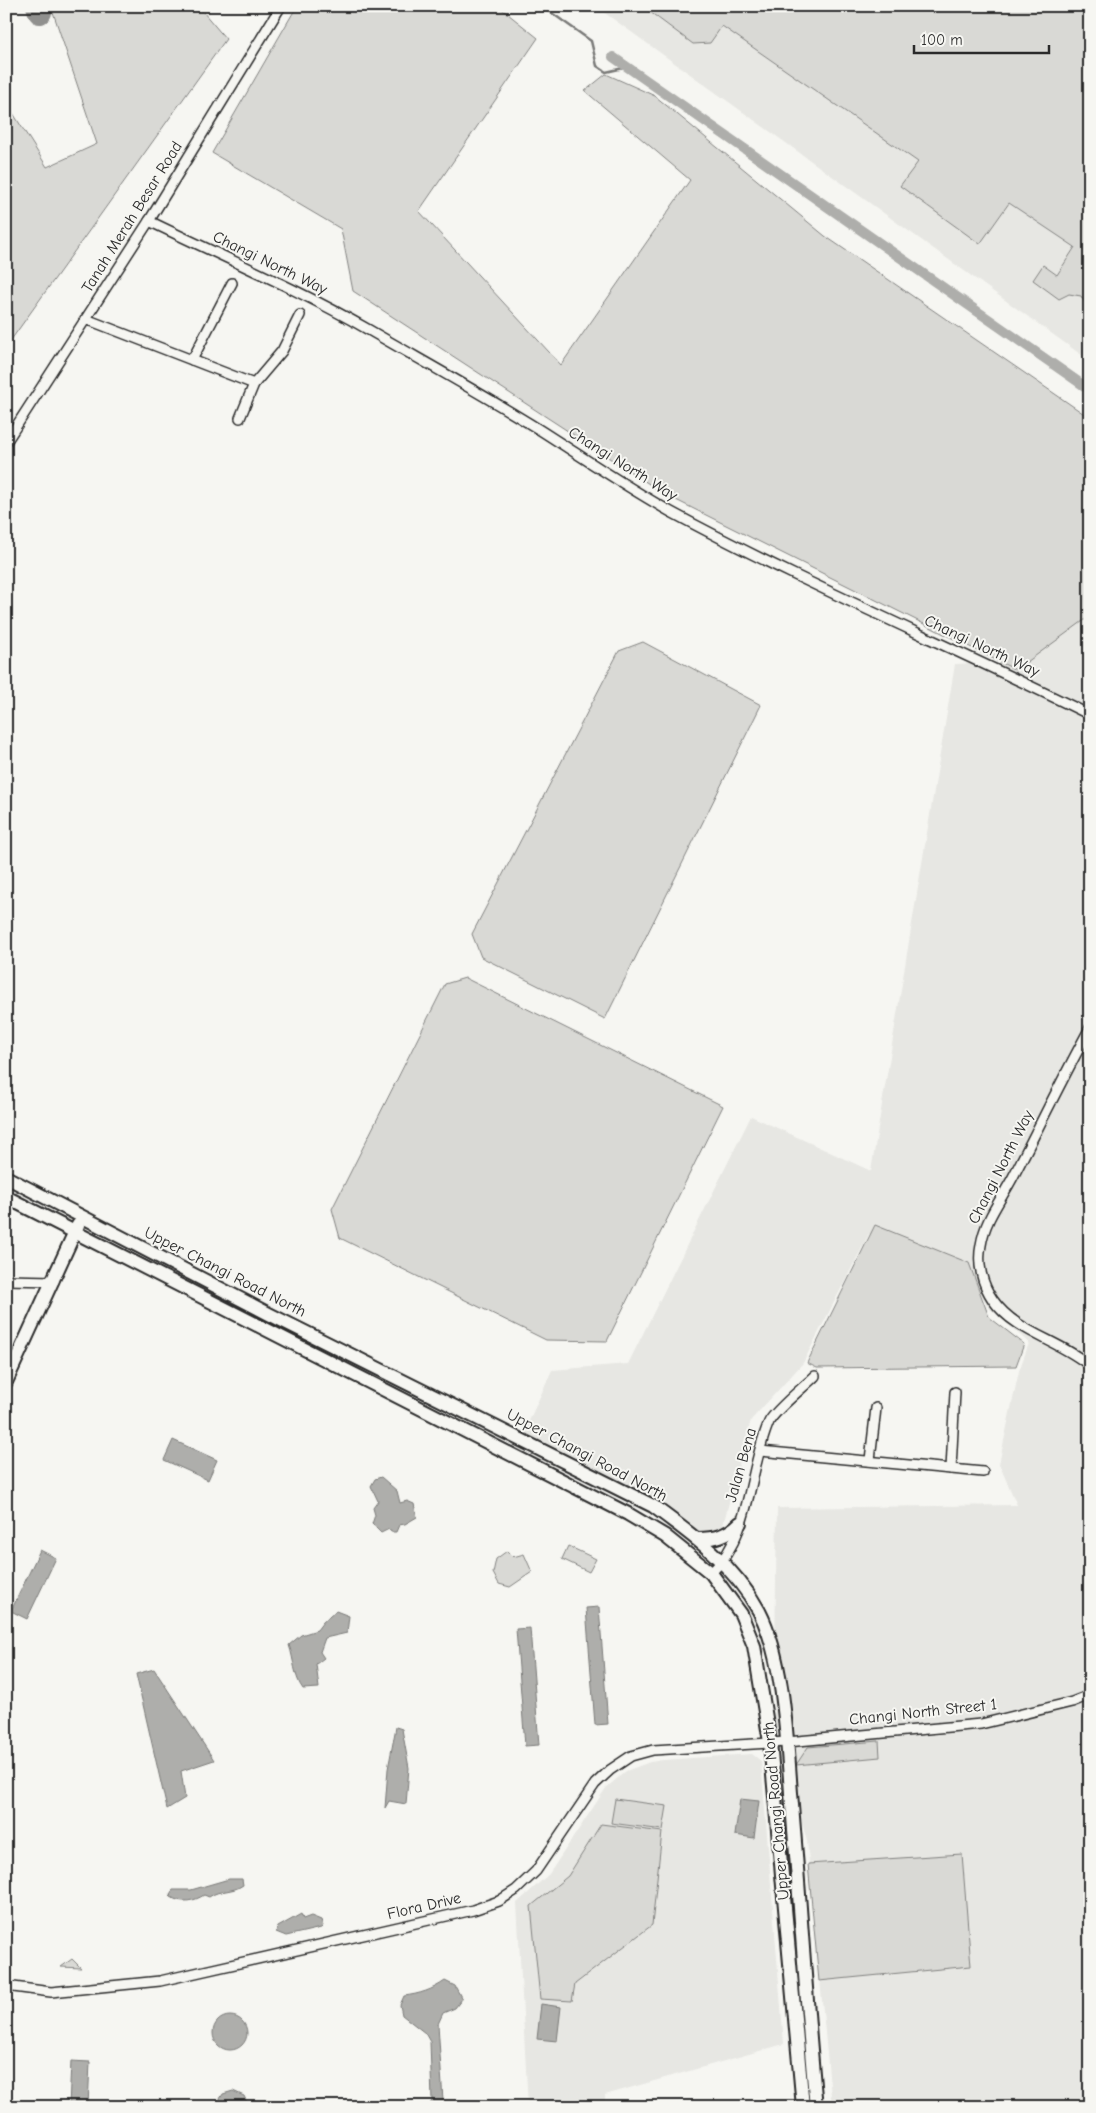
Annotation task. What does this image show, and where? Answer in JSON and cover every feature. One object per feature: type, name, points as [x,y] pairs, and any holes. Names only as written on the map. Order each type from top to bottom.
[{"type":"street","name":"Tanah Merah Besar Road","points":[[6,442],[149,221],[281,6]]},
{"type":"street","name":"Changi North Way","points":[[149,221],[305,295],[367,329],[538,428],[598,468],[669,511],[857,606],[960,652],[1090,715]]},
{"type":"street","points":[[192,360],[232,283]]},
{"type":"street","points":[[240,418],[254,384],[282,350],[300,315]]},
{"type":"street","points":[[86,319],[254,384]]},
{"type":"street","name":"Changi North Way","points":[[1090,1028],[1012,1179],[986,1224],[980,1247],[980,1266],[985,1285],[993,1300],[1007,1315],[1024,1327],[1077,1354],[1090,1366]]},
{"type":"street","name":"Upper Changi Road North","points":[[6,1177],[269,1314],[653,1506],[697,1539],[723,1561],[738,1577],[761,1616],[778,1674],[787,1742],[816,2107]]},
{"type":"street","name":"Upper Changi Road North","points":[[6,1197],[395,1397],[628,1514],[665,1536],[711,1573],[741,1614],[754,1646],[770,1742],[803,2107]]},
{"type":"street","points":[[6,1382],[10,1365],[54,1281],[82,1216]]},
{"type":"street","points":[[6,1280],[54,1281]]},
{"type":"street","points":[[395,1376],[395,1397]]},
{"type":"street","name":"Jalan Bena","points":[[711,1573],[723,1561],[740,1523],[770,1420],[815,1376]]},
{"type":"street","points":[[951,1469],[955,1392]]},
{"type":"street","points":[[870,1460],[876,1408]]},
{"type":"street","points":[[760,1451],[983,1472]]},
{"type":"street","points":[[697,1539],[717,1538],[740,1523]]},
{"type":"street","name":"Changi North Street 1","points":[[787,1742],[981,1724],[1063,1704],[1090,1695]]},
{"type":"street","name":"Flora Drive","points":[[6,1986],[51,1992],[160,1981],[473,1910],[499,1901],[516,1890],[536,1871],[595,1784],[610,1770],[631,1756],[653,1750],[787,1742]]},
{"type":"shaded area","points":[[51,6],[198,6],[226,39],[6,347],[6,102],[47,167],[97,144]]},
{"type":"shaded area","points":[[297,6],[498,6],[538,38],[419,211],[561,365],[690,180],[585,91],[606,74],[655,96],[825,236],[1090,418],[1090,616],[1016,670],[666,495],[353,291],[341,229],[212,153]]},
{"type":"shaded area","points":[[595,6],[1090,6],[1090,361]]},
{"type":"shaded area","points":[[642,6],[1090,6],[1090,320],[1085,317],[1087,306],[1081,296],[1069,294],[1059,299],[1033,280],[1043,265],[1057,275],[1075,247],[1009,203],[980,244],[900,186],[918,162],[722,26],[710,43],[693,44]]},
{"type":"shaded area","points":[[1090,608],[1090,2107],[832,2107],[807,1841],[774,1723],[777,1508],[1017,1505],[999,1464],[1019,1371],[1029,1343],[988,1307],[971,1272],[869,1234],[803,1363],[751,1420],[718,1544],[524,1432],[552,1370],[628,1364],[751,1116],[871,1171],[955,664],[1015,662]]},
{"type":"shaded area","points":[[643,642],[761,705],[605,1019],[481,957],[472,934],[619,651]]},
{"type":"shaded area","points":[[465,978],[723,1106],[607,1341],[546,1340],[340,1238],[332,1209],[445,984]]},
{"type":"shaded area","points":[[875,1225],[969,1263],[989,1317],[1024,1344],[1016,1366],[817,1368],[807,1363]]},
{"type":"shaded area","points":[[173,1440],[217,1460],[208,1480],[164,1460]]},
{"type":"shaded area","points":[[381,1477],[397,1491],[400,1503],[407,1501],[414,1504],[417,1517],[405,1524],[399,1525],[396,1532],[391,1532],[389,1529],[381,1533],[372,1524],[375,1515],[373,1508],[378,1501],[371,1486],[375,1479]]},
{"type":"shaded area","points":[[568,1546],[596,1559],[589,1572],[562,1559]]},
{"type":"shaded area","points":[[40,1550],[56,1558],[27,1619],[11,1611]]},
{"type":"shaded area","points":[[507,1551],[513,1557],[524,1554],[532,1572],[510,1587],[499,1584],[493,1573],[496,1559]]},
{"type":"shaded area","points":[[599,1607],[608,1724],[595,1725],[586,1608]]},
{"type":"shaded area","points":[[336,1611],[349,1616],[347,1633],[325,1638],[320,1652],[324,1658],[316,1664],[319,1688],[303,1689],[296,1673],[289,1645],[301,1635],[317,1630]]},
{"type":"shaded area","points":[[530,1628],[539,1745],[525,1746],[516,1629]]},
{"type":"shaded area","points":[[154,1669],[214,1760],[181,1771],[185,1798],[167,1809],[136,1674]]},
{"type":"shaded area","points":[[396,1727],[402,1729],[409,1768],[406,1804],[389,1801],[385,1808],[388,1769]]},
{"type":"shaded area","points":[[879,1741],[880,1757],[796,1765],[808,1747]]},
{"type":"shaded area","points":[[752,1754],[761,1761],[784,2044],[605,2095],[605,2107],[528,2107],[517,1903],[549,1874],[606,1788],[626,1771],[650,1762],[663,1760]]},
{"type":"shaded area","points":[[615,1799],[667,1806],[663,1830],[611,1823]]},
{"type":"shaded area","points":[[740,1799],[759,1801],[754,1838],[735,1835]]},
{"type":"shaded area","points":[[601,1824],[662,1832],[652,1925],[575,1984],[572,2001],[540,1999],[531,1906],[568,1876]]},
{"type":"shaded area","points":[[962,1854],[971,1966],[819,1981],[808,1864]]},
{"type":"shaded area","points":[[229,1879],[242,1879],[243,1885],[209,1897],[204,1895],[188,1901],[175,1899],[170,1894],[173,1890],[191,1890]]},
{"type":"shaded area","points":[[301,1914],[303,1919],[311,1916],[321,1920],[323,1926],[286,1936],[276,1932],[278,1927]]},
{"type":"shaded area","points":[[72,1959],[81,1968],[61,1967]]},
{"type":"shaded area","points":[[445,1981],[455,1986],[462,1999],[455,2008],[443,2013],[438,2024],[443,2101],[449,2107],[428,2107],[432,2101],[430,2042],[425,2033],[402,2015],[400,2005],[404,1996],[426,1991]]},
{"type":"shaded area","points":[[541,2004],[561,2007],[557,2041],[537,2039]]},
{"type":"shaded area","points":[[230,2016],[237,2017],[242,2021],[246,2026],[246,2040],[242,2045],[237,2049],[230,2050],[223,2049],[218,2045],[214,2040],[213,2033],[214,2026],[218,2021],[223,2017]]},
{"type":"shaded area","points":[[71,2061],[90,2062],[88,2107],[69,2107]]},
{"type":"shaded area","points":[[233,2091],[244,2096],[249,2107],[215,2107],[223,2094]]},
{"type":"waterway","points":[[542,6],[591,41],[597,66],[606,72],[628,67]]},
{"type":"waterway","points":[[613,57],[1090,390]]},
{"type":"taxiway","points":[[38,6],[40,12]]}]
